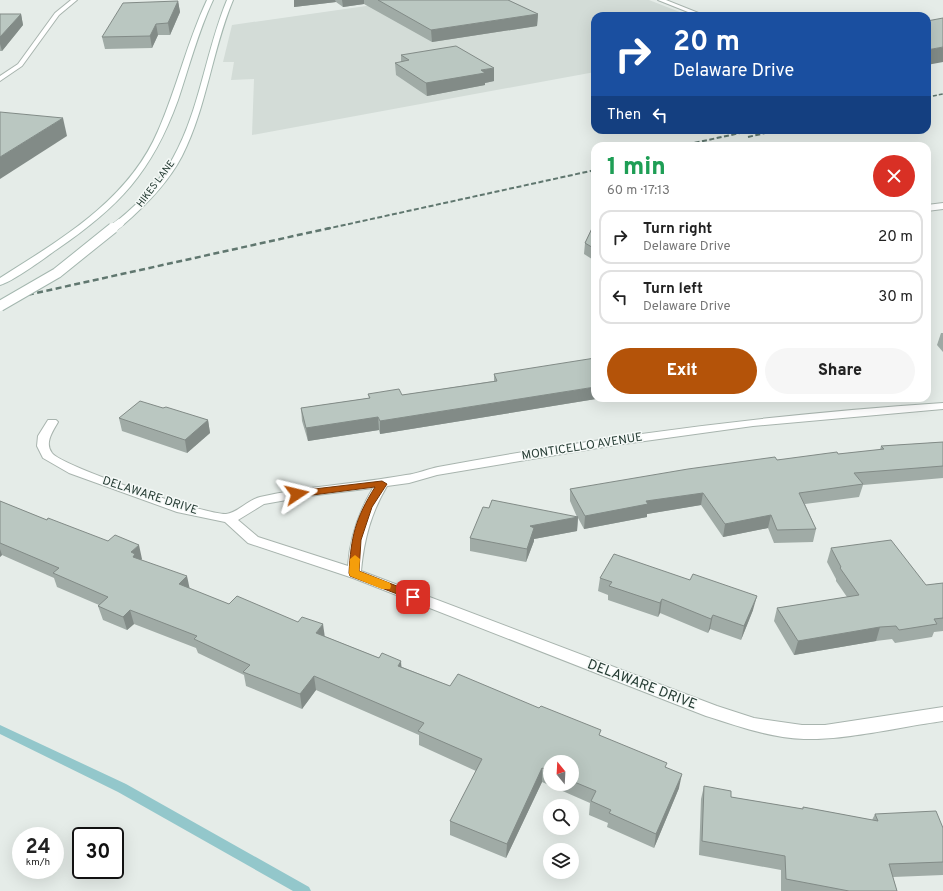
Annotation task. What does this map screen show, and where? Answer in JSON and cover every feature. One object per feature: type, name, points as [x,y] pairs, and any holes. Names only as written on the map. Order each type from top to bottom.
[{"type":"street","points":[[0,79],[20,65],[57,14],[74,0]]},
{"type":"street","name":"HIKES LANE","points":[[0,282],[84,226],[125,188],[154,150],[202,17],[210,0]]},
{"type":"street","name":"HIKES LANE","points":[[0,306],[57,273],[120,224],[139,207],[152,191],[170,167],[182,146],[222,19],[230,0]]},
{"type":"street","points":[[661,0],[692,12]]},
{"type":"street","points":[[931,208],[943,206]]},
{"type":"street","name":"MONTICELLO AVENUE","points":[[229,519],[260,501],[309,492],[382,484],[409,479],[435,471],[605,443],[726,425],[855,412],[943,406]]},
{"type":"street","name":"DELAWARE DRIVE","points":[[52,422],[44,436],[43,446],[47,455],[73,470],[182,510],[229,519],[253,540],[354,573],[559,654],[712,711],[754,725],[802,732],[825,732],[943,714]]},
{"type":"street","points":[[354,573],[356,540],[368,507],[382,484]]},
{"type":"shaded area","points":[[408,0],[649,0],[680,12],[591,12],[591,73],[252,135],[254,79],[231,80],[234,62],[223,62],[232,25]]},
{"type":"building","points":[[378,0],[508,0],[538,14],[431,30]]},
{"type":"building","points":[[178,1],[168,23],[156,24],[150,36],[102,37],[123,3]]},
{"type":"building","points":[[0,14],[21,14],[0,37]]},
{"type":"building","points":[[943,18],[943,47],[931,49],[931,20]]},
{"type":"building","points":[[456,46],[494,68],[481,70],[485,73],[426,83],[395,63],[409,60],[401,55]]},
{"type":"building","points":[[0,112],[63,118],[0,157]]},
{"type":"building","points":[[591,230],[591,247],[585,243]]},
{"type":"building","points":[[591,359],[591,388],[380,421],[378,417],[306,428],[301,408],[370,398],[368,394],[399,389],[402,395],[497,381],[494,374]]},
{"type":"building","points":[[140,401],[163,408],[166,407],[208,420],[185,440],[119,418]]},
{"type":"building","points":[[943,442],[943,466],[854,473],[863,484],[799,493],[816,529],[777,530],[771,515],[725,524],[703,493],[646,501],[648,504],[585,516],[570,489],[688,469],[775,457],[777,460],[837,452],[838,454],[884,449],[881,446]]},
{"type":"building","points":[[492,500],[578,517],[530,526],[534,528],[527,549],[470,538],[483,507],[489,508]]},
{"type":"building","points":[[0,501],[47,520],[48,518],[108,541],[115,535],[139,545],[131,552],[135,554],[133,557],[187,576],[179,584],[229,604],[237,596],[298,622],[302,617],[323,624],[316,633],[379,658],[382,653],[401,661],[398,666],[450,686],[458,674],[539,708],[541,706],[601,730],[599,735],[667,763],[665,767],[682,774],[656,834],[609,813],[611,810],[591,801],[596,791],[579,784],[579,755],[543,755],[543,768],[507,844],[450,821],[482,759],[418,731],[424,723],[314,676],[300,694],[243,672],[250,665],[194,639],[197,636],[130,610],[123,617],[98,606],[108,597],[53,573],[59,568],[0,543]]},
{"type":"building","points":[[891,540],[926,585],[943,583],[943,618],[934,619],[937,624],[899,630],[896,626],[880,627],[798,641],[777,608],[859,595],[840,568],[841,567],[831,548]]},
{"type":"building","points":[[614,554],[690,580],[693,574],[757,596],[744,626],[713,615],[711,619],[662,599],[660,603],[609,586],[612,582],[600,578]]},
{"type":"building","points":[[704,786],[731,791],[731,797],[803,809],[803,807],[878,821],[875,814],[936,811],[943,828],[943,862],[889,864],[897,891],[849,891],[786,879],[785,856],[702,841]]},
{"type":"waterway","points":[[0,729],[122,788],[305,891]]},
{"type":"railway","points":[[931,96],[943,94]]},
{"type":"railway","points":[[698,142],[736,134]]},
{"type":"railway","points":[[748,137],[761,134]]},
{"type":"railway","points":[[326,229],[591,171]]},
{"type":"railway","points":[[0,301],[330,228]]},
{"type":"slow traffic","points":[[355,559],[354,573],[386,586]]},
{"type":"route","points":[[297,494],[382,484],[368,507],[356,540],[354,573],[413,597]]}]
